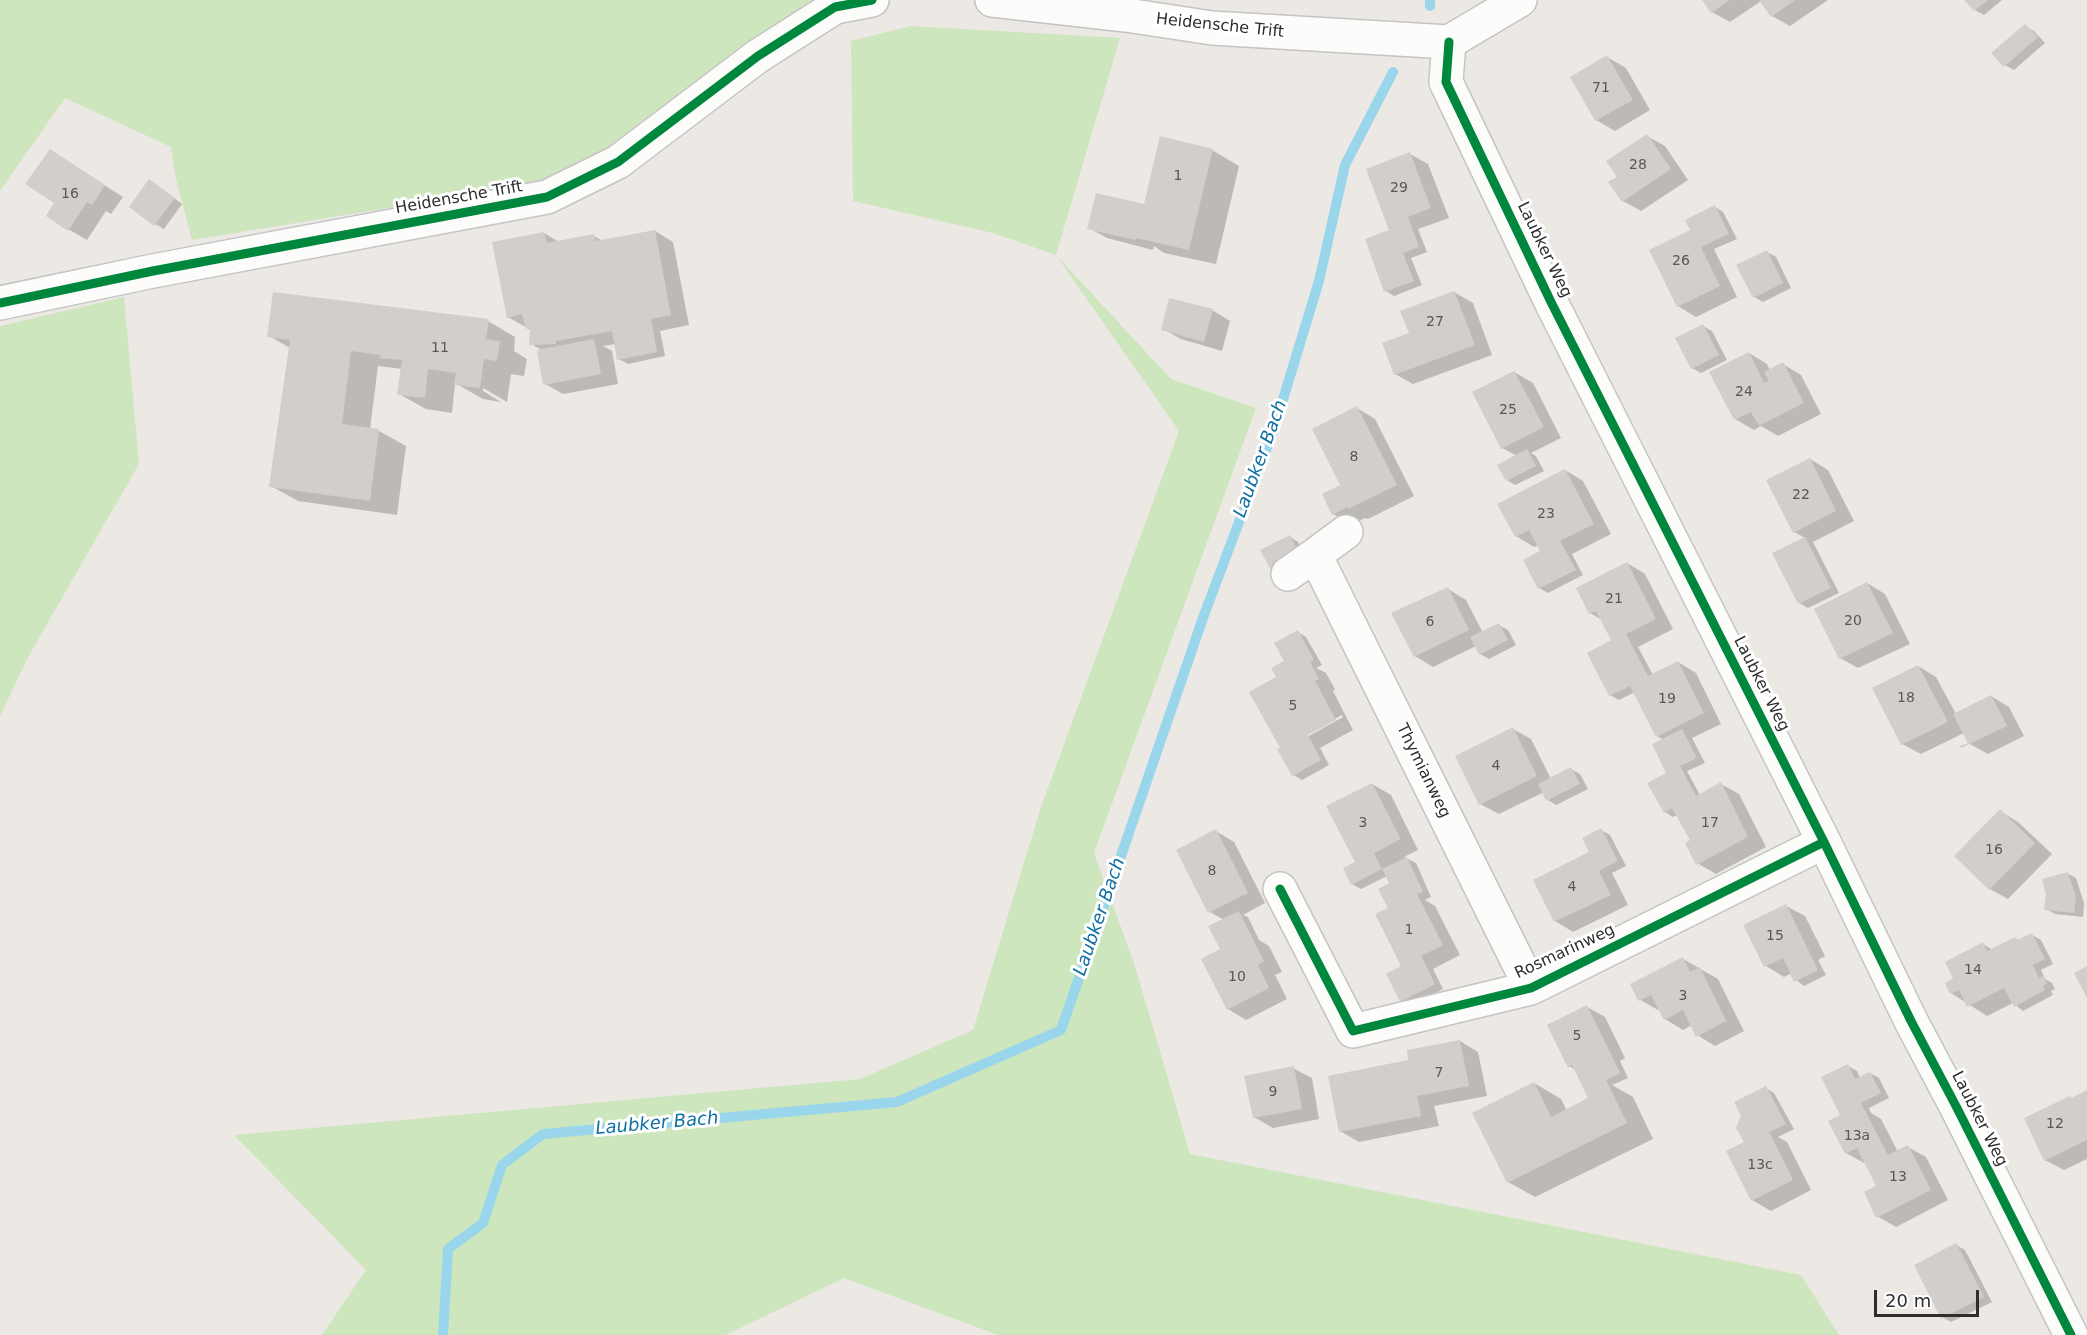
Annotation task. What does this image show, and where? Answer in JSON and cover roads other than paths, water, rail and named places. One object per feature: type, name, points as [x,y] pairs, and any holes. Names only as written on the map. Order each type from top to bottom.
[{"type":"street","name":"Heidensche Trift","points":[[0,303],[153,271],[547,197],[618,162],[758,56],[836,7],[872,0]]},
{"type":"street","name":"Heidensche Trift","points":[[994,0],[1116,8],[1212,28],[1449,42]]},
{"type":"street","points":[[1449,42],[1520,0]]},
{"type":"street","name":"Laubker Weg","points":[[1449,42],[1446,82],[1551,302],[2071,1335]]},
{"type":"street","points":[[1288,574],[1346,532]]},
{"type":"street","name":"Thymianweg","points":[[1315,555],[1531,988]]},
{"type":"street","name":"Rosmarinweg","points":[[1280,888],[1353,1031],[1531,988],[1824,842]]},
{"type":"waterway","name":"Laubker Bach","points":[[1430,0],[1430,6]]},
{"type":"waterway","name":"Laubker Bach","points":[[443,1335],[448,1249],[483,1223],[502,1165],[543,1134],[897,1102],[1061,1030],[1204,615],[1274,429],[1319,281],[1345,165],[1393,72]]}]
